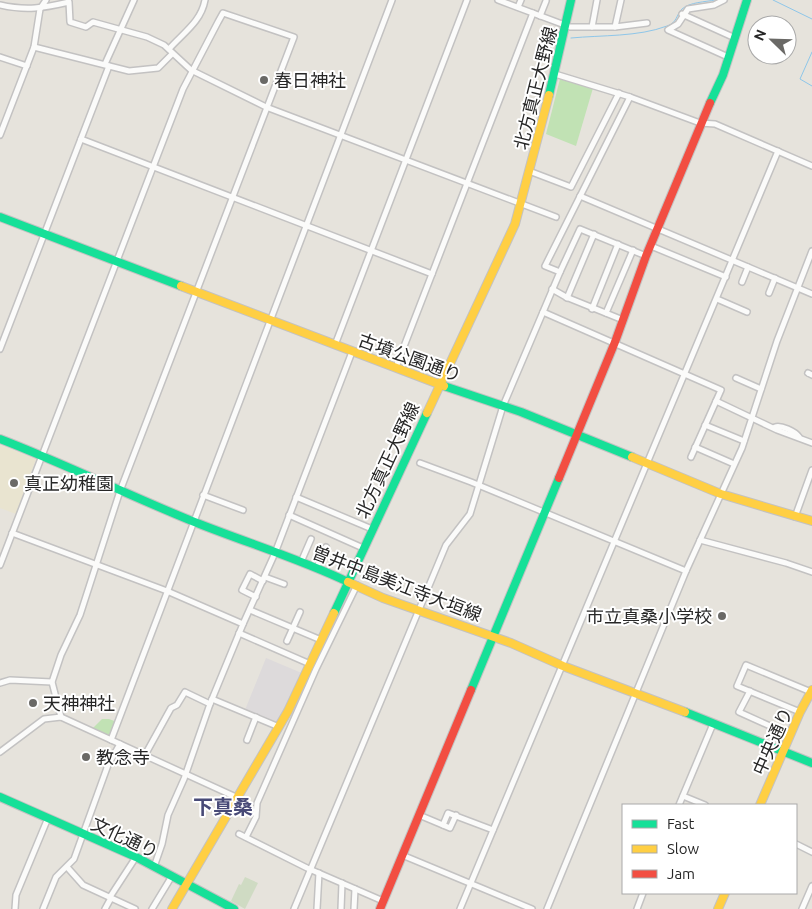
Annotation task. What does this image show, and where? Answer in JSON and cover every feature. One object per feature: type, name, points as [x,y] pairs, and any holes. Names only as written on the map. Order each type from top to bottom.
[{"type":"street","points":[[0,135],[34,47],[40,9],[46,0]]},
{"type":"street","points":[[0,349],[81,139],[118,30],[134,0]]},
{"type":"street","points":[[34,47],[129,71],[153,70],[158,68],[189,27],[197,22],[205,0]]},
{"type":"street","points":[[111,740],[192,521],[204,495],[392,0]]},
{"type":"street","points":[[335,345],[467,0]]},
{"type":"street","points":[[498,0],[567,26],[615,27],[647,23]]},
{"type":"street","points":[[518,7],[520,0]]},
{"type":"street","name":"北方真正大野線","points":[[172,909],[280,727],[439,383],[508,240],[521,204],[567,26],[571,0]]},
{"type":"street","points":[[592,27],[597,0]]},
{"type":"street","points":[[615,27],[621,0]]},
{"type":"street","points":[[724,0],[714,5],[688,10],[682,14],[678,24],[668,30],[728,57]]},
{"type":"street","points":[[380,909],[615,342],[646,256],[700,123],[723,75],[747,0]]},
{"type":"street","points":[[540,16],[546,1]]},
{"type":"street","points":[[0,5],[22,10],[40,9],[69,2],[70,22],[86,27],[93,22],[147,37],[171,52],[191,70],[266,107],[556,217]]},
{"type":"street","points":[[0,566],[191,70],[223,13],[294,36],[120,491],[95,564],[83,607],[68,636],[52,682],[61,717]]},
{"type":"street","points":[[396,367],[533,13]]},
{"type":"street","points":[[682,14],[735,38]]},
{"type":"street","points":[[0,57],[27,66]]},
{"type":"street","points":[[555,74],[630,96],[700,123],[715,124],[812,166]]},
{"type":"street","points":[[529,171],[571,188],[619,94]]},
{"type":"street","points":[[560,272],[545,266],[630,96]]},
{"type":"street","points":[[81,139],[432,274]]},
{"type":"street","points":[[460,909],[778,152]]},
{"type":"street","points":[[580,196],[812,294]]},
{"type":"street","name":"古墳公園通り","points":[[0,217],[269,321],[576,434],[720,494],[812,521]]},
{"type":"street","points":[[294,909],[446,546],[470,514],[503,406],[580,228],[646,256]]},
{"type":"street","points":[[567,298],[594,234]]},
{"type":"street","points":[[592,308],[618,244]]},
{"type":"street","points":[[651,246],[726,277]]},
{"type":"street","points":[[606,313],[632,250]]},
{"type":"street","points":[[547,909],[608,763],[635,692],[744,441],[797,288],[812,251]]},
{"type":"street","points":[[742,282],[748,267]]},
{"type":"street","points":[[769,292],[775,278]]},
{"type":"street","points":[[552,289],[567,298],[623,320]]},
{"type":"street","points":[[717,298],[747,312]]},
{"type":"street","points":[[543,312],[721,390],[691,457]]},
{"type":"street","points":[[154,867],[162,844],[168,815],[211,702],[239,633],[275,553],[352,352]]},
{"type":"street","points":[[736,378],[761,389]]},
{"type":"street","points":[[716,401],[794,437],[799,437],[812,443]]},
{"type":"street","points":[[705,425],[744,441]]},
{"type":"street","name":"曽井中島美江寺大垣線","points":[[0,438],[42,454],[120,491],[192,521],[317,567],[417,612],[492,636],[812,764]]},
{"type":"street","points":[[695,447],[734,464]]},
{"type":"street","points":[[420,464],[480,485],[686,571]]},
{"type":"street","points":[[794,517],[812,470]]},
{"type":"street","points":[[204,495],[243,510]]},
{"type":"street","points":[[296,497],[372,529]]},
{"type":"street","points":[[289,516],[363,548]]},
{"type":"street","points":[[12,533],[166,591],[243,624]]},
{"type":"street","points":[[300,562],[311,539]]},
{"type":"street","points":[[700,540],[786,563],[812,572]]},
{"type":"street","points":[[317,567],[326,547]]},
{"type":"street","points":[[256,597],[242,590],[250,574],[284,584]]},
{"type":"street","points":[[246,838],[256,817],[257,803],[296,714],[357,585]]},
{"type":"street","points":[[250,610],[321,640]]},
{"type":"street","points":[[287,642],[300,612]]},
{"type":"street","points":[[239,633],[310,664]]},
{"type":"street","points":[[800,712],[738,686],[746,665],[811,691]]},
{"type":"street","points":[[0,683],[10,680],[52,682]]},
{"type":"street","points":[[750,691],[739,712],[790,735]]},
{"type":"street","name":"中央通り","points":[[760,804],[782,752],[811,691]]},
{"type":"street","points":[[145,755],[171,708],[177,705],[185,692],[280,727]]},
{"type":"street","points":[[0,752],[44,719],[61,717],[238,798]]},
{"type":"street","points":[[247,740],[256,717]]},
{"type":"street","points":[[679,804],[713,724]]},
{"type":"street","points":[[43,909],[55,879],[74,859],[108,765],[120,744]]},
{"type":"street","points":[[682,796],[702,804]]},
{"type":"street","name":"文化通り","points":[[0,797],[136,857],[234,909]]},
{"type":"street","points":[[418,815],[450,828],[456,815],[493,830]]},
{"type":"street","points":[[16,909],[16,895],[48,818]]},
{"type":"street","points":[[239,834],[310,869],[383,901]]},
{"type":"street","points":[[797,844],[812,852]]},
{"type":"street","points":[[402,856],[532,909]]},
{"type":"street","points":[[105,909],[110,897],[136,857]]},
{"type":"street","points":[[67,867],[83,885],[136,909]]},
{"type":"street","points":[[317,909],[319,873]]},
{"type":"street","points":[[152,909],[172,876]]},
{"type":"street","points":[[341,909],[342,883]]},
{"type":"street","points":[[802,909],[812,886]]},
{"type":"street","points":[[354,909],[355,889]]},
{"type":"street","points":[[637,909],[643,894]]},
{"type":"street","points":[[718,909],[725,894]]},
{"type":"shaded area","name":"真正幼稚園","points":[[0,445],[36,459],[16,514],[0,508]]},
{"type":"shaded area","points":[[266,658],[304,674],[277,725],[245,710]]},
{"type":"green space","points":[[560,79],[593,88],[576,146],[546,134]]},
{"type":"green space","points":[[102,719],[117,722],[110,737],[93,728]]},
{"type":"green space","points":[[245,877],[258,883],[245,909],[231,901],[239,884],[241,885]]},
{"type":"waterway","points":[[571,38],[632,34],[656,30],[673,23],[680,11],[685,7],[715,0]]},
{"type":"waterway","points":[[773,0],[812,19]]},
{"type":"waterway","points":[[812,52],[800,79],[812,86]]},
{"type":"traffic: fast","points":[[549,95],[571,0]]},
{"type":"traffic: fast","points":[[710,103],[723,75],[747,0]]},
{"type":"traffic: fast","points":[[0,217],[181,286]]},
{"type":"traffic: fast","points":[[444,386],[521,412],[632,457]]},
{"type":"traffic: fast","points":[[334,613],[427,413]]},
{"type":"traffic: fast","points":[[0,439],[192,521],[310,565],[348,582]]},
{"type":"traffic: fast","points":[[471,690],[559,478]]},
{"type":"traffic: fast","points":[[685,712],[812,763]]},
{"type":"traffic: fast","points":[[0,797],[136,857],[234,909]]},
{"type":"traffic: slow","points":[[427,413],[515,224],[549,95]]},
{"type":"traffic: slow","points":[[181,286],[444,386]]},
{"type":"traffic: slow","points":[[632,457],[721,494],[812,521]]},
{"type":"traffic: slow","points":[[348,582],[383,598],[511,643],[563,666],[685,712]]},
{"type":"traffic: slow","points":[[172,909],[288,711],[334,613]]},
{"type":"traffic: slow","points":[[760,804],[800,712],[812,690]]},
{"type":"traffic: slow","points":[[718,909],[725,894]]},
{"type":"traffic: jam","points":[[559,478],[615,342],[646,256],[710,103]]},
{"type":"traffic: jam","points":[[380,909],[471,690]]},
{"type":"place","name":"春日神社","points":[[264,80]]},
{"type":"place","name":"真正幼稚園","points":[[14,483]]},
{"type":"place","name":"市立真桑小学校","points":[[722,616]]},
{"type":"place","name":"天神神社","points":[[33,703]]},
{"type":"place","name":"教念寺","points":[[86,757]]},
{"type":"district","name":"下真桑","points":[[223,806]]}]
